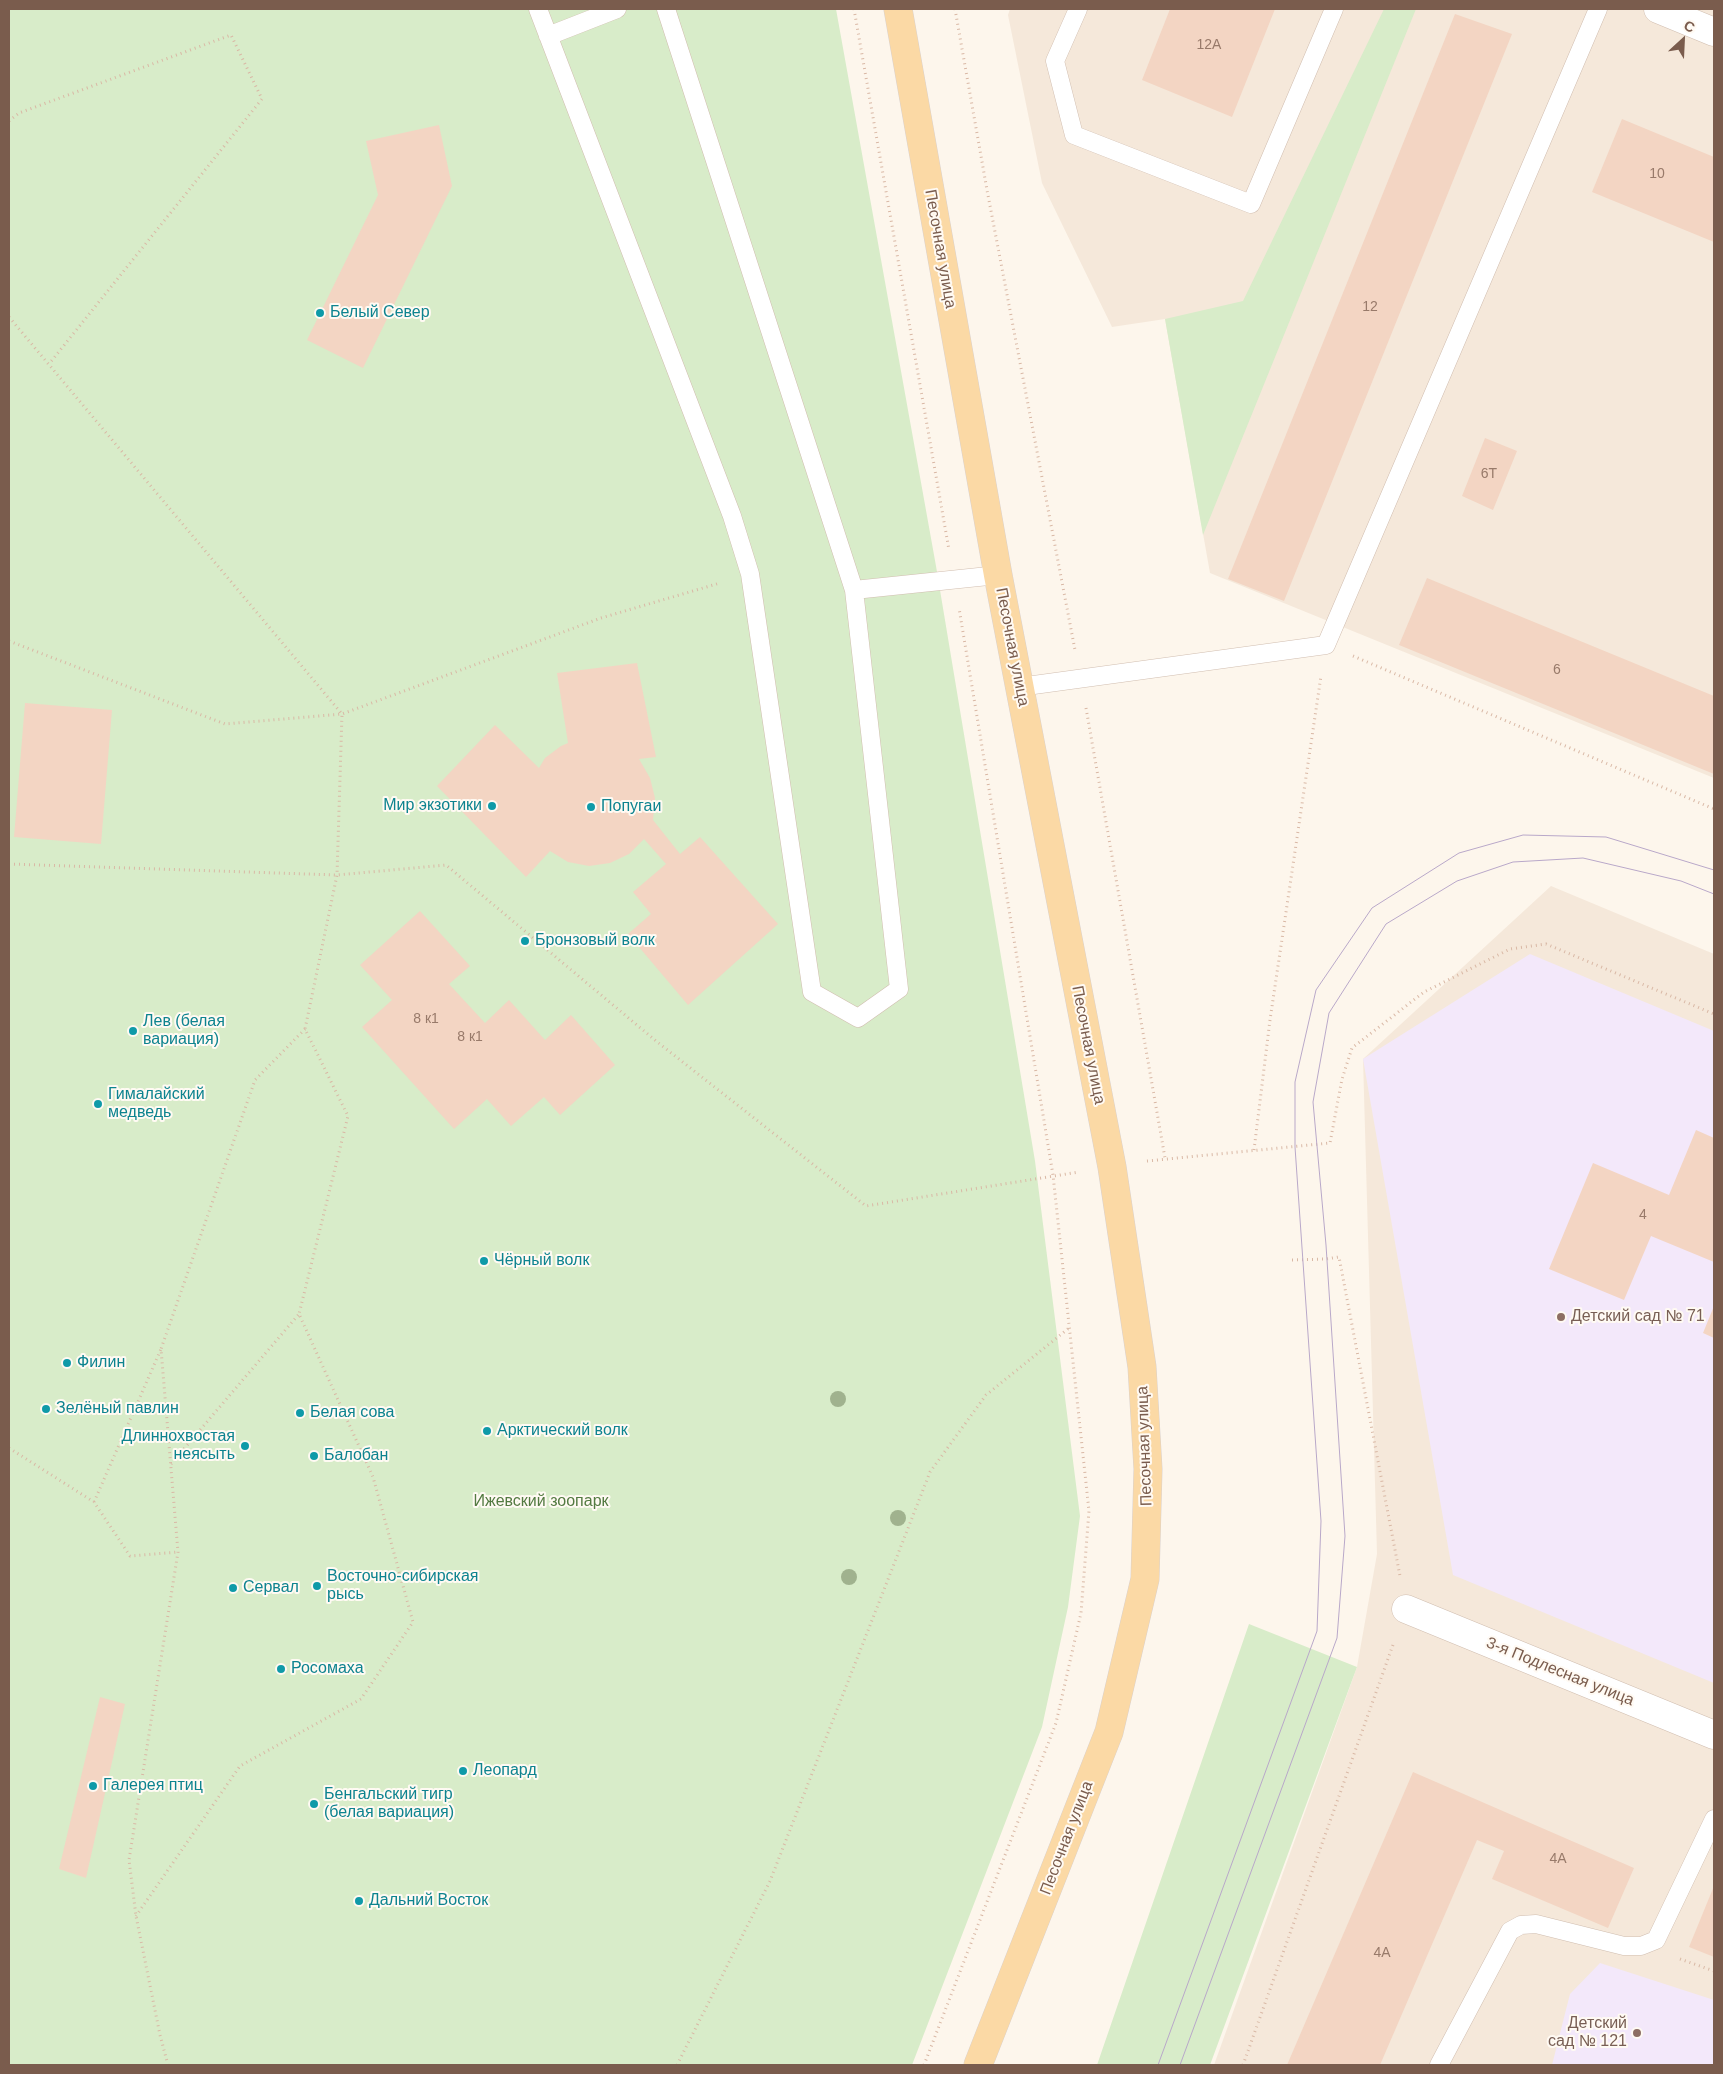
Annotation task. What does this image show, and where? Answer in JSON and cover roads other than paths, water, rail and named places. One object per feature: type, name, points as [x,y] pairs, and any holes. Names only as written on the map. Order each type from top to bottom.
[{"type":"main road","name":"Песочная улица","points":[[898,9],[998,575],[1112,1167],[1142,1367],[1148,1469],[1145,1580],[1109,1732],[978,2065]]},
{"type":"street","points":[[1658,9],[1714,32]]},
{"type":"street","name":"3-я Подлесная улица","points":[[1406,1609],[1714,1735]]},
{"type":"lane","points":[[538,9],[732,516],[750,574],[812,992],[858,1018],[899,989],[854,590],[666,9]]},
{"type":"lane","points":[[548,36],[617,9]]},
{"type":"lane","points":[[1078,9],[1055,61],[1074,135],[1251,204],[1334,9]]},
{"type":"lane","points":[[1020,687],[1326,645],[1598,9]]},
{"type":"lane","points":[[854,590],[998,575]]},
{"type":"lane","points":[[1439,2065],[1510,1931],[1521,1925],[1536,1924],[1624,1946],[1641,1946],[1656,1940],[1714,1819]]},
{"type":"tram line","points":[[1158,2065],[1317,1631],[1321,1521],[1295,1147],[1295,1082],[1316,990],[1372,908],[1459,853],[1523,835],[1606,837],[1714,870]]},
{"type":"tram line","points":[[1180,2065],[1337,1638],[1345,1536],[1326,1245],[1313,1102],[1329,1013],[1386,924],[1457,881],[1513,862],[1583,858],[1681,881],[1714,894]]},
{"type":"place","name":"Белый Север","points":[[320,313]]},
{"type":"place","name":"Мир экзотики","points":[[492,806]]},
{"type":"place","name":"Попугаи","points":[[591,807]]},
{"type":"place","name":"Бронзовый волк","points":[[525,941]]},
{"type":"place","name":"Лев (белая вариация)","points":[[133,1031]]},
{"type":"place","name":"Гималайский медведь","points":[[98,1104]]},
{"type":"place","name":"Чёрный волк","points":[[484,1261]]},
{"type":"place","name":"Детский сад № 71","points":[[1561,1317]]},
{"type":"place","name":"Филин","points":[[67,1363]]},
{"type":"place","name":"Зелёный павлин","points":[[46,1409]]},
{"type":"place","name":"Белая сова","points":[[300,1413]]},
{"type":"place","name":"Арктический волк","points":[[487,1431]]},
{"type":"place","name":"Длиннохвостая неясыть","points":[[245,1446]]},
{"type":"place","name":"Балобан","points":[[314,1456]]},
{"type":"place","name":"Восточно-сибирская рысь","points":[[317,1586]]},
{"type":"place","name":"Сервал","points":[[233,1588]]},
{"type":"place","name":"Росомаха","points":[[281,1669]]},
{"type":"place","name":"Леопард","points":[[463,1771]]},
{"type":"place","name":"Галерея птиц","points":[[93,1786]]},
{"type":"place","name":"Бенгальский тигр (белая вариация)","points":[[314,1804]]},
{"type":"place","name":"Дальний Восток","points":[[359,1901]]},
{"type":"place","name":"Детский сад № 121","points":[[1637,2033]]},
{"type":"park label","name":"Ижевский зоопарк","points":[[541,1502]]}]
